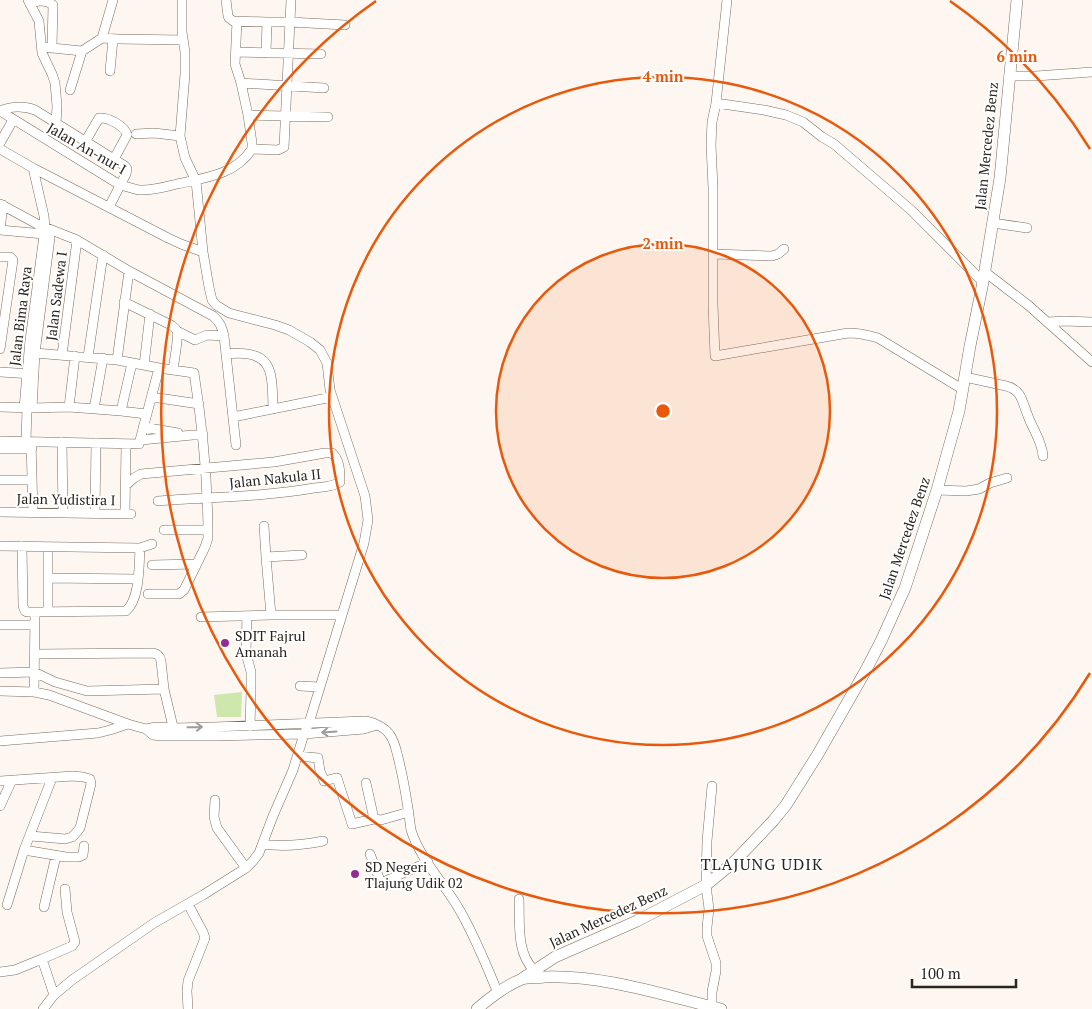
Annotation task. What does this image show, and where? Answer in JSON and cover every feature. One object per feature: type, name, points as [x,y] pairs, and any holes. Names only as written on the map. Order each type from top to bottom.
[{"type":"main road","name":"Jalan Mercedez Benz","points":[[477,1009],[484,1002],[555,956],[637,921],[706,884],[734,862],[773,821],[786,804],[818,754],[866,670],[905,588],[937,490],[959,411],[1000,178],[1017,0]]},
{"type":"main road","points":[[523,978],[569,977],[605,981],[681,998],[715,1008]]},
{"type":"street","points":[[101,0],[112,1],[102,38]]},
{"type":"street","points":[[43,1009],[54,995],[72,980],[154,923],[246,868],[256,857],[298,756],[362,551],[368,526],[368,513],[363,488],[332,397],[327,363],[320,350],[289,330],[229,313],[216,305],[212,300],[203,252],[196,181],[185,158],[180,136],[185,80],[182,0]]},
{"type":"street","points":[[226,0],[228,16],[231,20],[345,25]]},
{"type":"street","points":[[237,21],[235,64],[248,115],[252,149],[276,150],[283,148],[291,0]]},
{"type":"street","points":[[727,0],[711,145],[715,356],[848,333],[858,333],[878,338],[962,389]]},
{"type":"street","points":[[52,47],[53,5],[49,2],[29,2],[40,23],[42,53],[55,83],[57,96],[56,124]]},
{"type":"street","points":[[266,52],[267,22]]},
{"type":"street","points":[[70,90],[82,51],[102,38],[183,40]]},
{"type":"street","points":[[110,72],[113,39]]},
{"type":"street","points":[[42,47],[82,51]]},
{"type":"street","points":[[236,52],[321,54]]},
{"type":"street","points":[[1009,76],[1092,72]]},
{"type":"street","points":[[241,83],[324,88]]},
{"type":"street","points":[[716,104],[776,112],[803,122],[834,144],[911,210],[984,277],[1028,305],[1092,362]]},
{"type":"street","points":[[0,111],[9,108],[32,109],[126,168],[127,172],[109,207]]},
{"type":"street","name":"Jalan An-nur I","points":[[0,111],[120,185],[140,190],[196,181],[229,170],[242,161],[252,149]]},
{"type":"street","points":[[248,115],[328,117]]},
{"type":"street","points":[[85,142],[99,118],[104,118],[120,126],[127,135],[114,159]]},
{"type":"street","points":[[0,143],[14,120]]},
{"type":"street","points":[[136,134],[154,133],[180,136]]},
{"type":"street","points":[[0,149],[168,238],[203,252]]},
{"type":"street","points":[[33,168],[47,231]]},
{"type":"street","points":[[47,231],[0,230],[1,204],[47,231],[77,240],[129,271],[213,316],[221,325],[224,336],[236,445]]},
{"type":"street","points":[[993,223],[1027,228]]},
{"type":"street","name":"Jalan Bima Raya","points":[[33,512],[28,408],[47,231]]},
{"type":"street","name":"Jalan Bima Raya","points":[[31,374],[30,340],[47,231]]},
{"type":"street","name":"Jalan Sadewa I","points":[[62,355],[77,240]]},
{"type":"street","points":[[714,254],[772,256],[778,254],[784,248]]},
{"type":"street","points":[[88,357],[103,255]]},
{"type":"street","points":[[0,257],[9,257],[14,260],[0,350]]},
{"type":"street","points":[[117,360],[129,271]]},
{"type":"street","points":[[124,302],[173,326],[178,331],[195,340],[207,336],[224,336]]},
{"type":"street","points":[[144,365],[150,314]]},
{"type":"street","points":[[1048,322],[1092,322]]},
{"type":"street","points":[[173,370],[178,331]]},
{"type":"street","points":[[35,353],[104,358],[194,373],[206,468],[208,498],[207,542],[182,592],[179,594],[148,594]]},
{"type":"street","points":[[226,354],[241,353],[255,356],[267,364],[271,374],[274,410]]},
{"type":"street","points":[[69,407],[75,356]]},
{"type":"street","points":[[94,409],[104,358]]},
{"type":"street","points":[[120,411],[132,363]]},
{"type":"street","points":[[0,449],[29,444],[62,442],[139,444],[159,368]]},
{"type":"street","points":[[0,372],[31,374]]},
{"type":"street","points":[[965,377],[1006,386],[1017,392],[1041,443],[1043,456]]},
{"type":"street","points":[[152,397],[199,404]]},
{"type":"street","points":[[233,417],[332,397]]},
{"type":"street","points":[[0,407],[69,407],[146,414]]},
{"type":"street","points":[[143,427],[188,435]]},
{"type":"street","points":[[140,440],[203,434]]},
{"type":"street","points":[[0,441],[29,444]]},
{"type":"street","points":[[62,442],[63,513]]},
{"type":"street","points":[[95,513],[96,443]]},
{"type":"street","points":[[125,486],[126,445]]},
{"type":"street","name":"Jalan Nakula II","points":[[158,501],[249,496],[305,490],[335,485],[340,482],[337,458],[332,453],[274,462],[206,468]]},
{"type":"street","points":[[125,486],[141,474],[206,468]]},
{"type":"street","points":[[937,490],[966,492],[1007,478]]},
{"type":"street","points":[[0,480],[32,480]]},
{"type":"street","name":"Jalan Yudistira I","points":[[0,512],[128,514],[125,486]]},
{"type":"street","points":[[264,526],[271,615]]},
{"type":"street","points":[[164,530],[208,530]]},
{"type":"street","points":[[0,546],[140,548],[152,544]]},
{"type":"street","points":[[22,546],[23,608],[25,611],[35,612],[126,611],[134,600],[138,579],[140,548]]},
{"type":"street","points":[[48,547],[48,611]]},
{"type":"street","points":[[266,557],[302,555]]},
{"type":"street","points":[[152,564],[196,564]]},
{"type":"street","points":[[48,578],[138,579]]},
{"type":"street","points":[[34,692],[35,612]]},
{"type":"street","points":[[201,618],[271,615],[342,615]]},
{"type":"street","points":[[248,616],[246,653],[251,672],[250,726]]},
{"type":"street","points":[[0,625],[35,625]]},
{"type":"street","points":[[35,654],[156,654],[160,657],[161,661],[164,689],[174,732]]},
{"type":"street","points":[[0,673],[34,672],[55,682],[87,691],[164,689]]},
{"type":"street","points":[[300,686],[319,687]]},
{"type":"street","points":[[0,691],[34,692],[49,695],[128,724],[146,729],[156,727],[174,732],[304,734],[364,729],[377,725]]},
{"type":"street","points":[[174,732],[309,722],[367,721],[386,730],[393,740],[400,766],[414,838],[462,914],[498,993]]},
{"type":"street","points":[[0,742],[98,733],[128,724]]},
{"type":"street","points":[[298,756],[318,758],[324,781],[337,778],[352,824],[374,819],[381,820],[409,812]]},
{"type":"street","points":[[0,781],[77,776],[90,779],[91,784],[78,832],[72,837],[65,839],[30,836]]},
{"type":"street","points":[[7,905],[24,850],[52,778]]},
{"type":"street","points":[[0,806],[12,780]]},
{"type":"street","points":[[366,783],[374,819]]},
{"type":"street","points":[[712,786],[706,884],[709,910],[707,936],[716,963],[712,992],[715,1008]]},
{"type":"street","points":[[215,800],[214,818],[217,828],[246,868]]},
{"type":"street","points":[[262,844],[292,846],[323,841]]},
{"type":"street","points":[[24,850],[71,857],[81,856],[84,846]]},
{"type":"street","points":[[370,854],[382,884],[428,862]]},
{"type":"street","points":[[44,907],[56,856]]},
{"type":"street","points":[[0,972],[15,970],[72,946],[75,942],[67,912],[65,889]]},
{"type":"street","points":[[519,899],[522,947],[526,961],[534,970]]},
{"type":"street","points":[[188,904],[205,938],[188,981],[188,1009]]},
{"type":"street","points":[[42,959],[54,995]]},
{"type":"green space","points":[[242,692],[241,717],[217,717],[214,695]]},
{"type":"place","name":"SDIT Fajrul Amanah","points":[[225,643]]},
{"type":"place","name":"SD Negeri Tlajung Udik 02","points":[[355,874]]},
{"type":"district","name":"TLAJUNG UDIK","points":[[762,864]]}]
